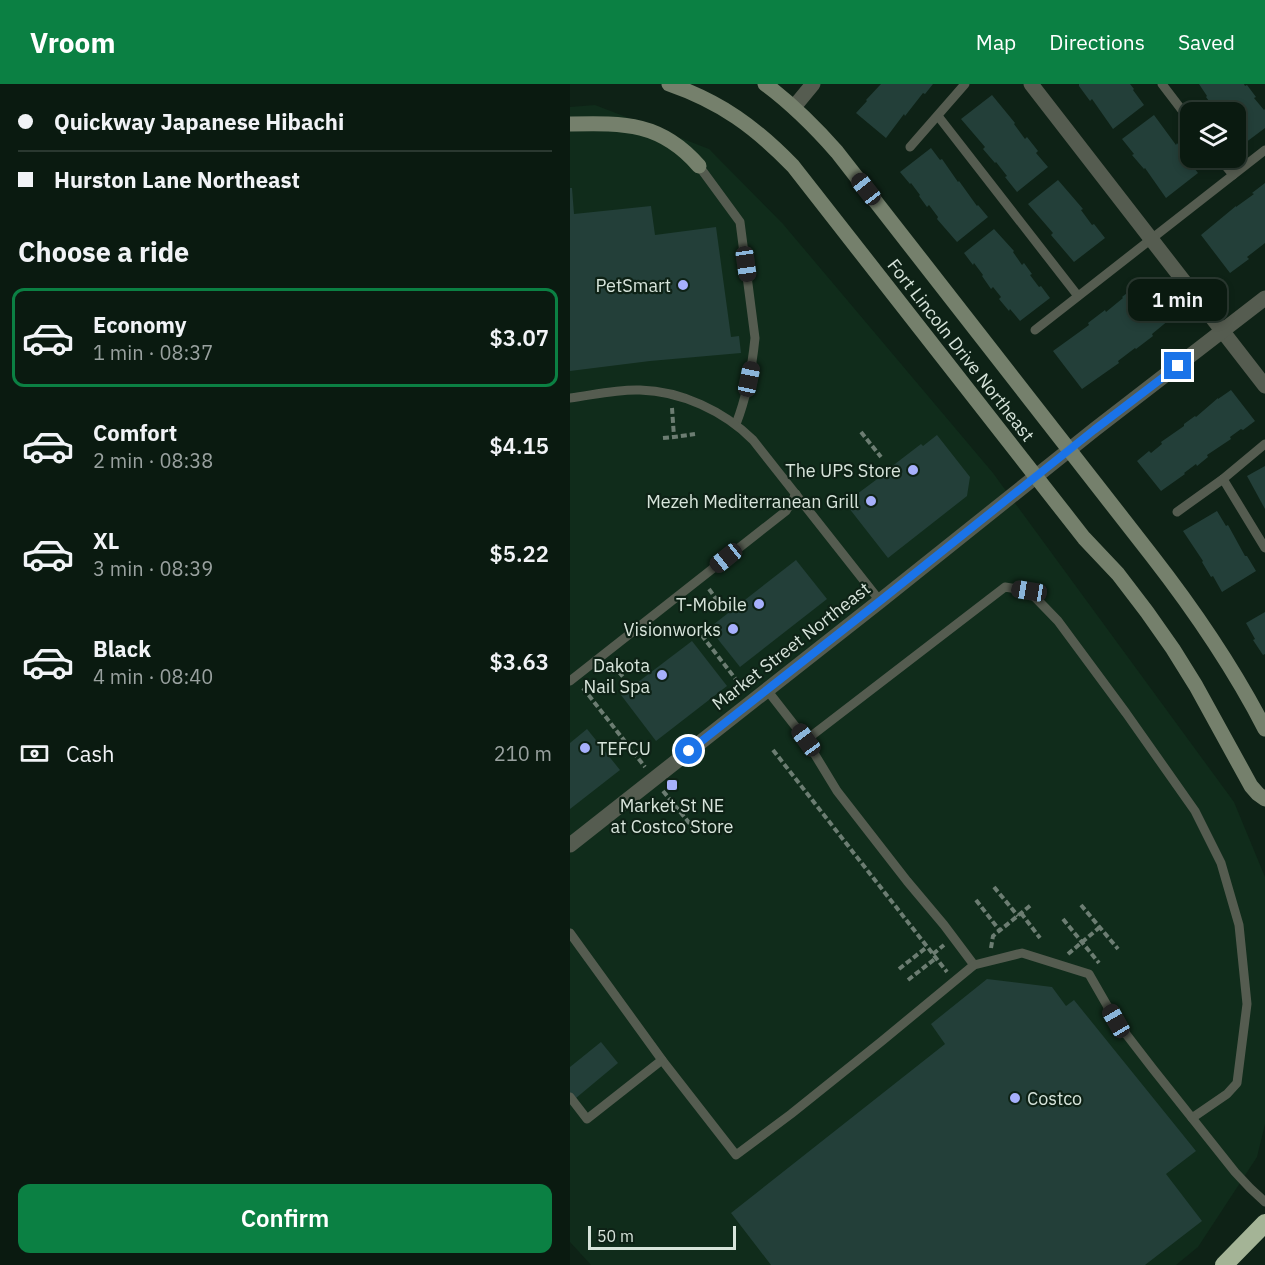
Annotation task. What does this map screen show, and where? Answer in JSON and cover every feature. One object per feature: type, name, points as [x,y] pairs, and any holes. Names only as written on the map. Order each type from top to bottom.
[{"type":"highway","points":[[1224,1265],[1265,1223]]},
{"type":"street","name":"Fort Lincoln Drive Northeast","points":[[669,84],[701,97],[741,120],[793,166],[1084,538],[1118,574],[1160,630],[1185,667],[1251,786],[1265,799]]},
{"type":"street","name":"Fort Lincoln Drive Northeast","points":[[765,84],[794,107],[823,136],[851,170],[1176,587],[1238,679],[1265,729]]},
{"type":"street","points":[[794,107],[813,84]]},
{"type":"street","points":[[1031,84],[1265,386]]},
{"type":"street","points":[[570,124],[610,124],[655,132],[680,146],[699,166]]},
{"type":"street","name":"Market Street Northeast","points":[[570,845],[1265,298]]},
{"type":"lane","points":[[910,147],[965,84]]},
{"type":"lane","points":[[1162,84],[1180,108]]},
{"type":"lane","points":[[938,116],[1078,296]]},
{"type":"lane","points":[[1035,330],[1265,150]]},
{"type":"lane","points":[[699,166],[740,222],[755,338],[747,391],[736,424]]},
{"type":"lane","points":[[1227,168],[1233,176]]},
{"type":"lane","points":[[570,398],[639,390],[655,391],[718,412],[736,424],[753,440],[880,601]]},
{"type":"lane","points":[[1177,512],[1223,479],[1265,444]]},
{"type":"lane","points":[[1223,479],[1265,548]]},
{"type":"lane","points":[[573,679],[786,511],[796,494]]},
{"type":"lane","points":[[806,740],[1005,587],[1029,591],[1058,621],[1126,712],[1195,811],[1221,863],[1239,925],[1247,1004],[1237,1083],[1227,1094],[1192,1118]]},
{"type":"lane","points":[[767,690],[806,740],[837,791],[974,965]]},
{"type":"lane","points":[[570,933],[662,1060],[736,1155],[882,1041],[974,965],[1022,953],[1089,974],[1116,1021],[1235,1172],[1265,1202]]},
{"type":"lane","points":[[570,1097],[587,1119],[662,1060]]},
{"type":"path","points":[[672,395],[674,437]]},
{"type":"path","points":[[861,432],[881,457]]},
{"type":"path","points":[[663,438],[694,434]]},
{"type":"path","points":[[696,628],[738,682]]},
{"type":"path","points":[[573,679],[645,768]]},
{"type":"path","points":[[773,750],[954,981]]},
{"type":"path","points":[[663,790],[694,830]]},
{"type":"path","points":[[994,886],[1040,938]]},
{"type":"path","points":[[976,900],[1000,930]]},
{"type":"path","points":[[989,961],[993,936],[1031,905]]},
{"type":"path","points":[[1081,905],[1118,949]]},
{"type":"path","points":[[1063,919],[1101,964]]},
{"type":"path","points":[[899,969],[927,947]]},
{"type":"path","points":[[908,980],[936,958]]},
{"type":"shaded area","points":[[595,105],[709,149],[783,224],[993,473],[1234,802],[1265,877],[1265,1124],[1257,1157],[1198,1247],[1176,1265],[591,1265],[570,1242],[570,107]]},
{"type":"building","points":[[881,84],[933,84],[905,116],[904,114],[886,138],[856,113]]},
{"type":"building","points":[[1079,84],[1130,84],[1144,105],[1113,129]]},
{"type":"building","points":[[1199,84],[1247,85],[1256,97],[1254,98],[1265,109],[1265,128],[1246,142],[1246,102],[1210,102]]},
{"type":"building","points":[[992,95],[1025,139],[1027,137],[1038,151],[1036,153],[1048,167],[1017,192],[996,162],[983,149],[985,147],[961,119]]},
{"type":"building","points":[[1154,115],[1180,147],[1180,168],[1194,168],[1198,173],[1166,198],[1122,139]]},
{"type":"building","points":[[931,148],[988,217],[957,242],[900,172]]},
{"type":"building","points":[[1058,180],[1083,209],[1081,210],[1092,225],[1094,224],[1105,238],[1074,262],[1028,204]]},
{"type":"building","points":[[1265,183],[1265,243],[1230,273],[1201,235]]},
{"type":"building","points":[[570,188],[572,188],[574,214],[651,206],[655,235],[716,227],[731,337],[739,336],[741,353],[570,371]]},
{"type":"building","points":[[994,229],[1014,251],[1022,265],[1024,263],[1032,274],[1030,275],[1050,298],[1020,321],[999,299],[1001,297],[993,287],[991,289],[974,263],[973,265],[964,253]]},
{"type":"building","points":[[1140,283],[1169,320],[1152,334],[1153,336],[1118,361],[1119,363],[1082,389],[1053,351],[1089,325],[1088,323],[1105,310],[1106,312]]},
{"type":"building","points":[[1231,390],[1255,421],[1230,437],[1231,439],[1207,455],[1208,457],[1197,466],[1196,464],[1161,491],[1137,461],[1149,451],[1151,453],[1162,444],[1161,442]]},
{"type":"building","points":[[937,435],[970,477],[967,496],[888,558],[845,503],[921,444],[923,446]]},
{"type":"building","points":[[1265,466],[1265,509],[1247,476]]},
{"type":"building","points":[[1217,511],[1256,571],[1222,592],[1183,531]]},
{"type":"building","points":[[796,560],[827,599],[740,667],[709,628]]},
{"type":"building","points":[[1265,612],[1265,654],[1263,655],[1246,623]]},
{"type":"building","points":[[692,641],[727,686],[656,741],[621,695]]},
{"type":"building","points":[[587,729],[620,770],[570,809],[570,743]]},
{"type":"building","name":"Costco","points":[[987,979],[1052,987],[1066,1006],[1074,1000],[1196,1151],[1166,1174],[1202,1221],[1145,1265],[771,1265],[731,1213],[945,1044],[931,1024]]},
{"type":"building","points":[[601,1042],[618,1063],[570,1103],[570,1067]]},
{"type":"place","name":"PetSmart","points":[[683,285]]},
{"type":"place","name":"The UPS Store","points":[[913,470]]},
{"type":"place","name":"Mezeh Mediterranean Grill","points":[[871,501]]},
{"type":"place","name":"T-Mobile","points":[[759,604]]},
{"type":"place","name":"Visionworks","points":[[733,629]]},
{"type":"place","name":"Dakota Nail Spa","points":[[662,675]]},
{"type":"place","name":"TEFCU","points":[[585,748]]},
{"type":"place","name":"Market St NE at Costco Store","points":[[672,785]]},
{"type":"place","name":"Costco","points":[[1015,1098]]},
{"type":"route","points":[[689,751],[1178,366]]}]
